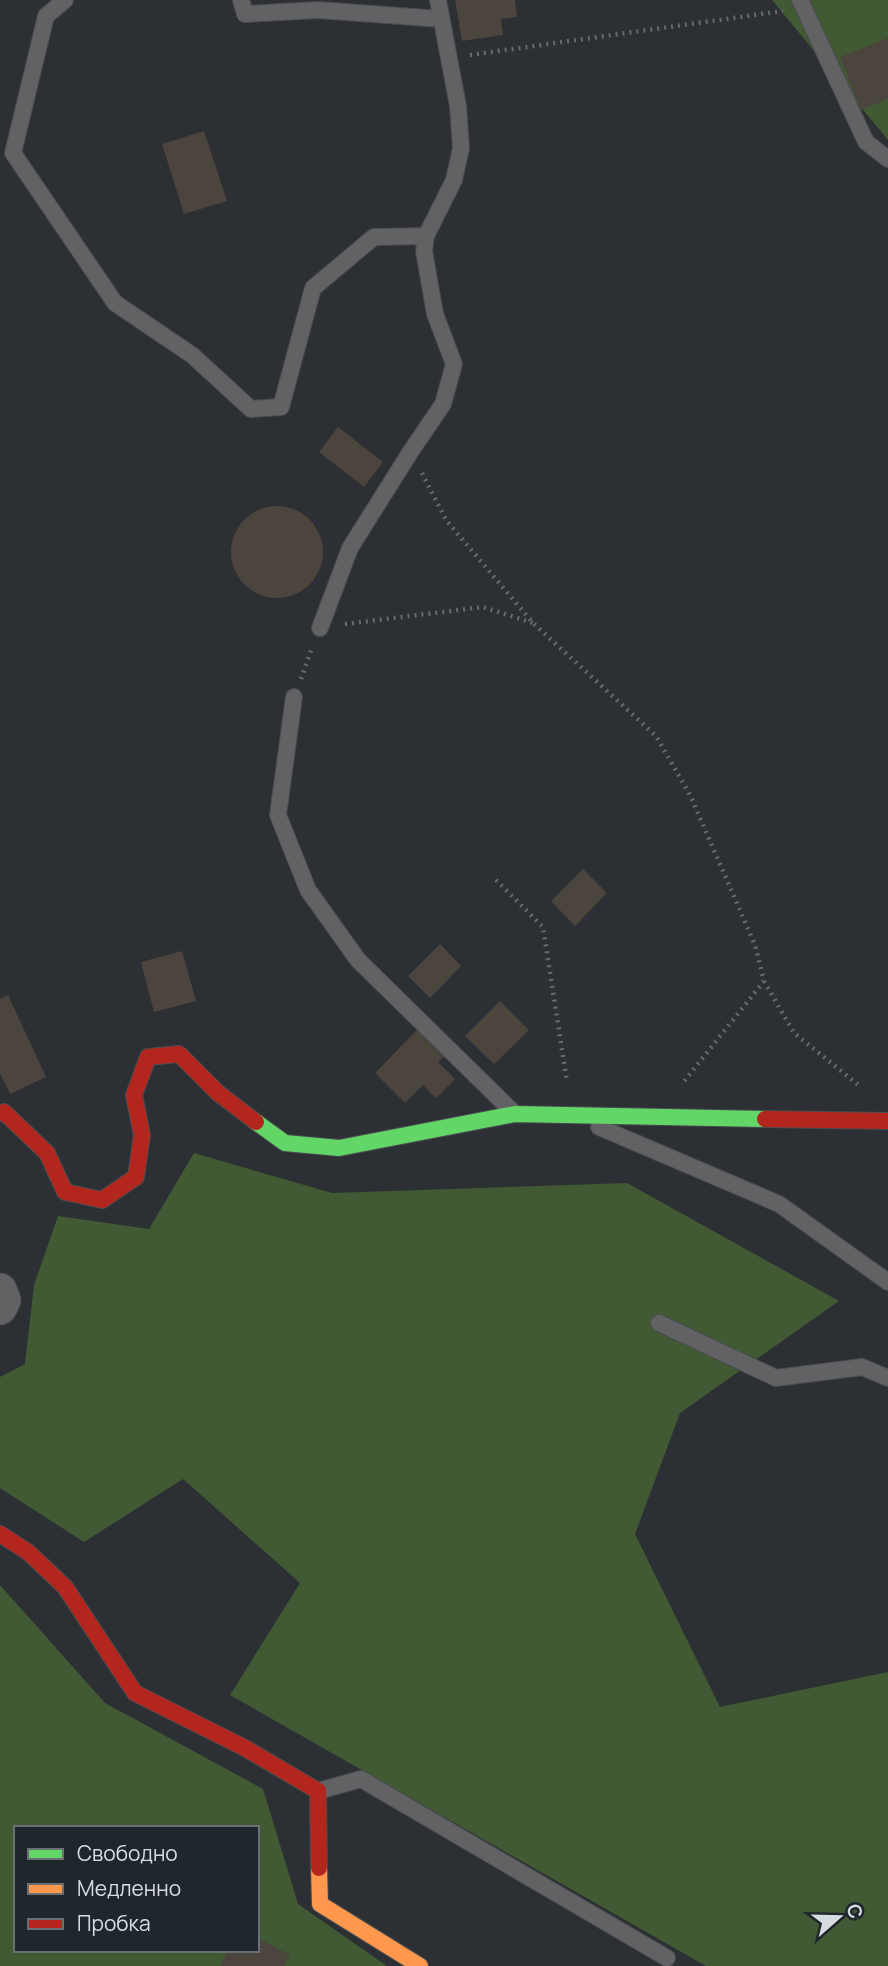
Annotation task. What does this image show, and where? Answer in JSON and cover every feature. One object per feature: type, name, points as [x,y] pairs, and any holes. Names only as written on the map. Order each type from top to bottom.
[{"type":"street","points":[[0,1113],[5,1112],[47,1153],[65,1192],[102,1200],[136,1177],[142,1135],[134,1095],[148,1057],[180,1054],[218,1093],[285,1143],[339,1148],[515,1114],[888,1121]]},
{"type":"street","points":[[0,1290],[4,1300],[0,1308]]},
{"type":"street","points":[[0,1534],[28,1552],[65,1587],[135,1693],[245,1748],[318,1791],[320,1904],[420,1966]]},
{"type":"lane","points":[[65,0],[46,16],[13,153],[115,303],[192,355],[251,409],[281,407],[313,288],[374,237],[426,236]]},
{"type":"lane","points":[[241,0],[245,14],[318,10],[441,19]]},
{"type":"lane","points":[[320,628],[350,548],[443,404],[454,364],[436,314],[424,251],[426,236],[454,180],[461,148],[458,106],[438,0]]},
{"type":"lane","points":[[803,4],[866,142],[888,159]]},
{"type":"lane","points":[[294,697],[278,815],[308,890],[358,960],[515,1114]]},
{"type":"lane","points":[[572,1115],[779,1204],[888,1282]]},
{"type":"lane","points":[[659,1324],[776,1378],[862,1367],[888,1378]]},
{"type":"lane","points":[[318,1791],[361,1779],[667,1958]]},
{"type":"path","points":[[448,58],[803,4]]},
{"type":"path","points":[[411,451],[446,520],[533,623],[656,736],[690,795],[755,945],[764,981],[794,1034],[867,1091]]},
{"type":"path","points":[[294,697],[320,628],[483,607],[533,623]]},
{"type":"path","points":[[496,880],[543,927],[572,1115]]},
{"type":"path","points":[[655,1117],[764,981]]},
{"type":"green space","points":[[772,0],[888,0],[888,140]]},
{"type":"green space","points":[[194,1153],[332,1193],[627,1183],[839,1301],[680,1413],[635,1534],[720,1707],[888,1672],[888,1966],[706,1966],[230,1695],[300,1583],[183,1479],[84,1542],[0,1488],[0,1377],[25,1364],[34,1285],[58,1216],[149,1229]]},
{"type":"green space","points":[[0,1585],[105,1703],[263,1789],[298,1904],[387,1966],[0,1966]]},
{"type":"building","points":[[455,0],[515,0],[517,17],[501,19],[503,35],[462,41]]},
{"type":"building","points":[[888,38],[888,99],[861,110],[840,57]]},
{"type":"building","points":[[204,131],[227,201],[184,214],[162,144]]},
{"type":"building","points":[[338,427],[383,462],[364,487],[319,452]]},
{"type":"building","points":[[277,506],[295,510],[310,519],[319,534],[323,552],[319,570],[310,585],[295,594],[277,598],[259,594],[244,585],[235,570],[231,552],[235,534],[244,519],[259,510]]},
{"type":"building","points":[[583,869],[607,893],[575,926],[551,901]]},
{"type":"building","points":[[440,944],[461,966],[430,998],[408,976]]},
{"type":"building","points":[[182,951],[196,1001],[154,1012],[141,962]]},
{"type":"building","points":[[8,995],[46,1077],[10,1094],[0,1073],[0,999]]},
{"type":"building","points":[[500,1001],[529,1030],[494,1064],[465,1036]]},
{"type":"building","points":[[418,1029],[445,1056],[438,1062],[455,1079],[436,1098],[423,1085],[405,1103],[375,1073]]},
{"type":"building","points":[[259,1939],[290,1955],[284,1966],[220,1966],[227,1952],[259,1952]]},
{"type":"traffic: fast","points":[[256,1122],[285,1143],[339,1148],[515,1114],[765,1119]]},
{"type":"traffic: slow","points":[[319,1868],[320,1904],[420,1966]]},
{"type":"traffic: jam","points":[[0,1113],[4,1112],[47,1153],[65,1192],[102,1200],[136,1177],[142,1135],[134,1095],[148,1057],[179,1054],[218,1093],[256,1122]]},
{"type":"traffic: jam","points":[[765,1119],[888,1121]]},
{"type":"traffic: jam","points":[[0,1534],[28,1552],[65,1587],[135,1693],[245,1748],[318,1791],[319,1868]]}]
